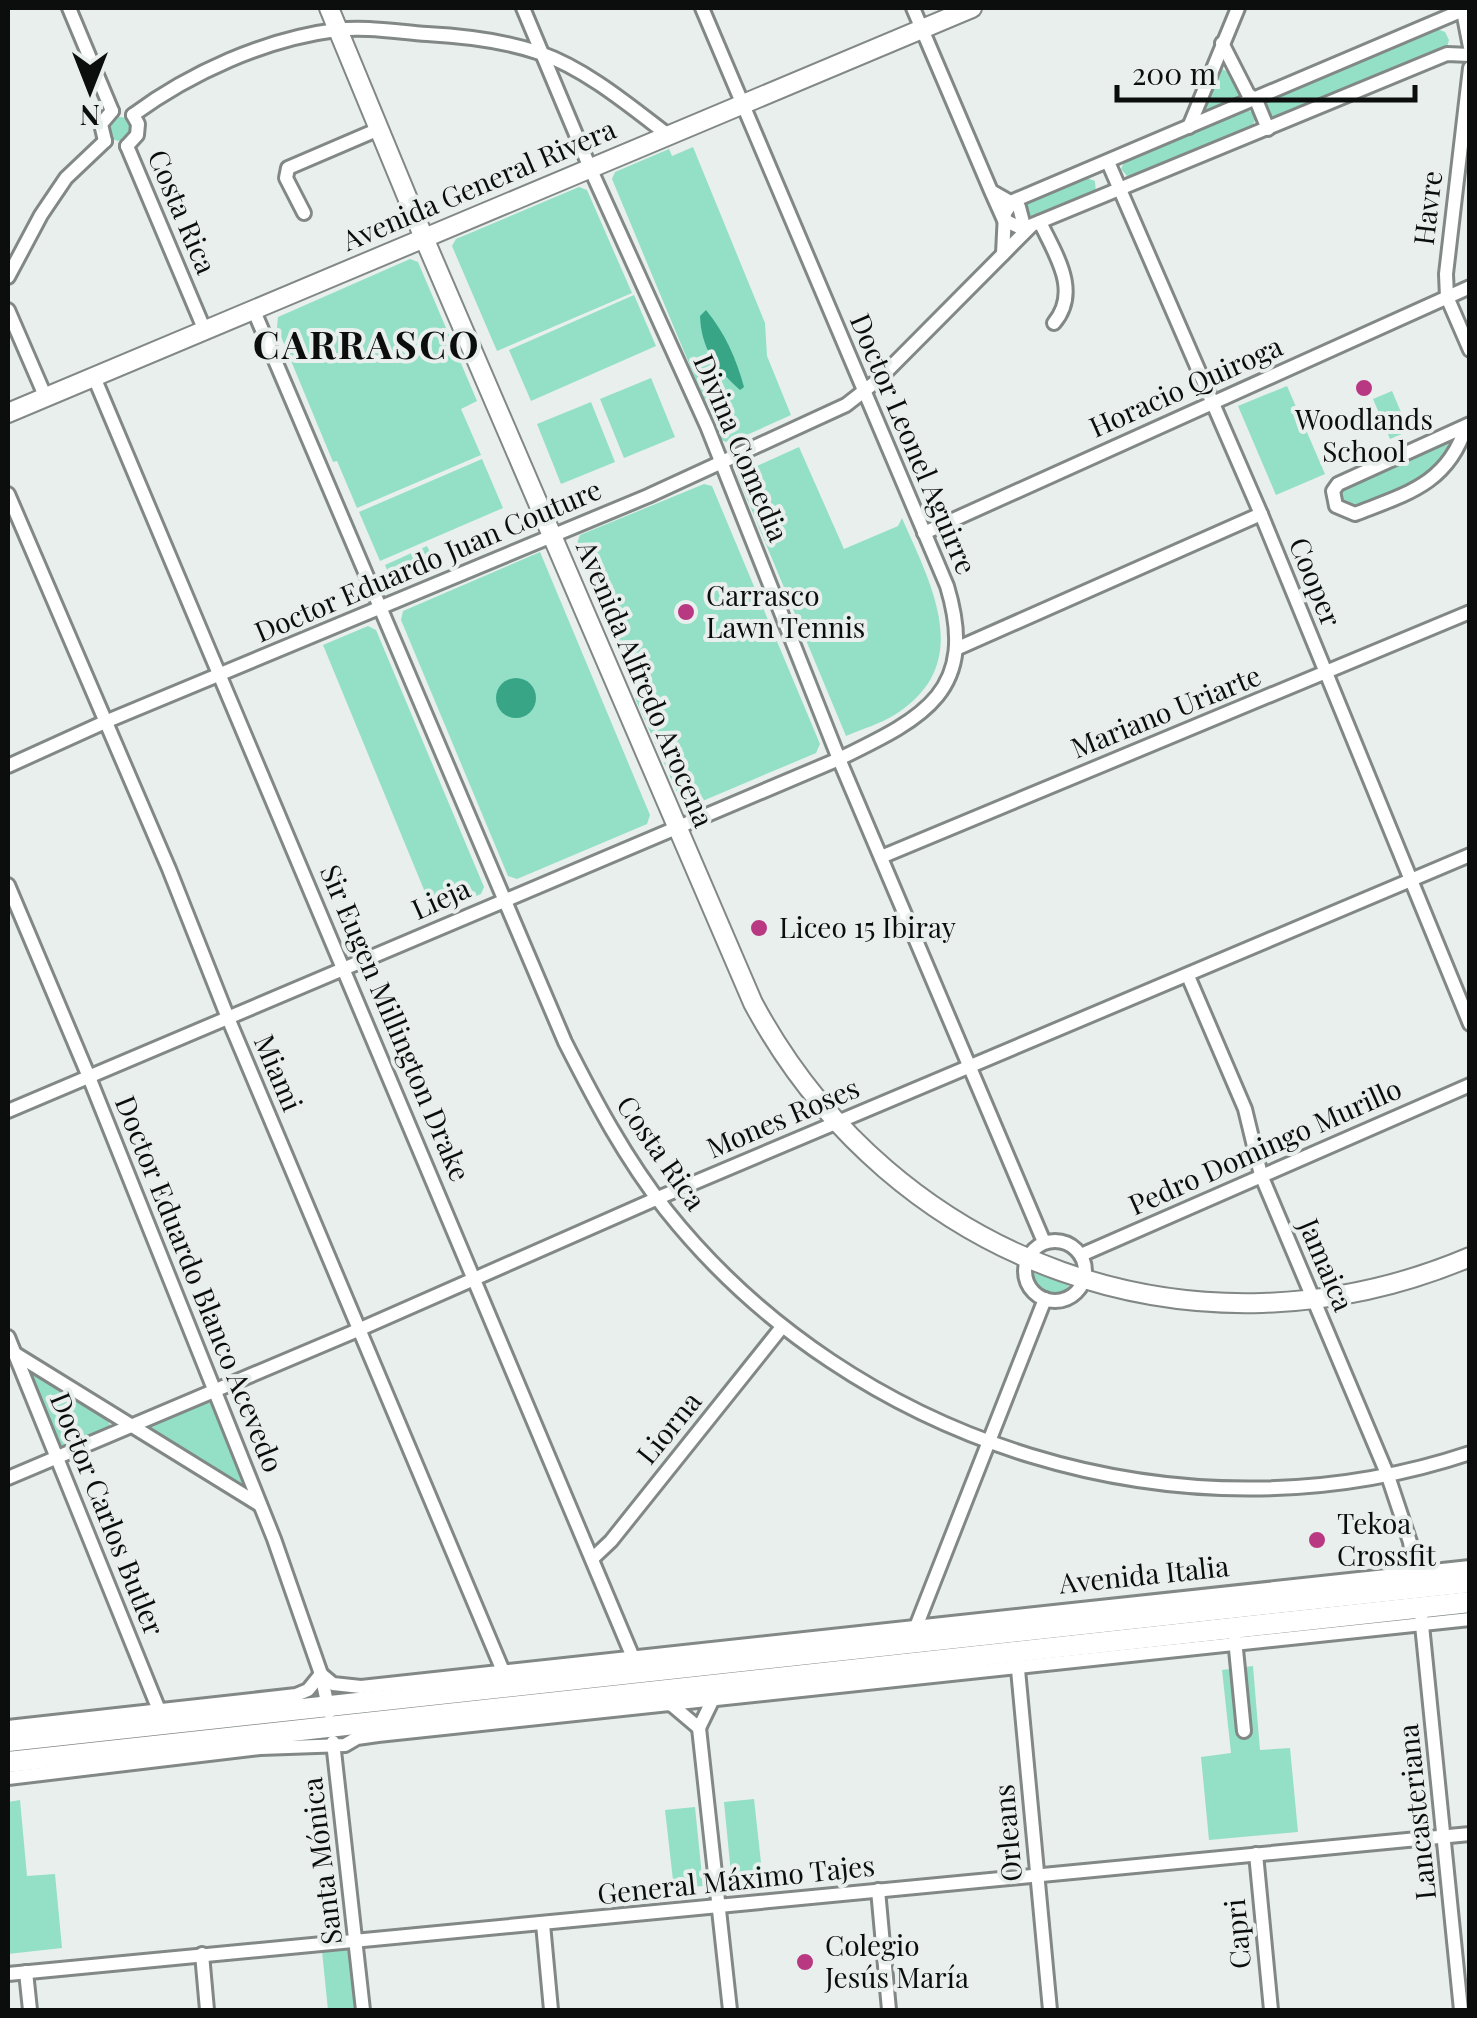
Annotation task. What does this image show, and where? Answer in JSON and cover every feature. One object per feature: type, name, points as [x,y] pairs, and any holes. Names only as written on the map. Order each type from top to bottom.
[{"type":"main road","name":"Avenida Italia","points":[[10,1764],[204,1748],[256,1724],[326,1722],[342,1716],[825,1644],[1470,1582]]},
{"type":"main road","name":"Avenida Italia","points":[[637,1673],[730,1681],[818,1679],[1421,1616],[1470,1602]]},
{"type":"main road","name":"Avenida Italia","points":[[10,1764],[224,1710],[256,1724]]},
{"type":"street","points":[[69,8],[112,111],[121,110],[133,116],[194,77],[296,38],[338,29],[442,34],[490,40],[542,54],[598,84],[668,135]]},
{"type":"street","name":"Avenida Alfredo Arocena","points":[[329,8],[753,1002],[784,1056],[836,1123],[932,1206],[1028,1257],[1084,1279],[1183,1300],[1277,1304],[1314,1301],[1394,1285],[1470,1257]]},
{"type":"street","name":"Divina Comedia","points":[[523,8],[722,464],[840,759],[1044,1242]]},
{"type":"street","name":"Doctor Leonel Aguirre","points":[[702,8],[951,598],[958,648]]},
{"type":"street","points":[[913,8],[1004,220],[1025,230]]},
{"type":"street","name":"Avenida General Rivera","points":[[8,413],[972,8]]},
{"type":"street","points":[[1189,128],[1238,8]]},
{"type":"street","points":[[1003,254],[1004,220],[1013,201],[1466,9],[1470,47]]},
{"type":"street","points":[[1222,43],[1248,94],[1256,100],[1268,129]]},
{"type":"street","name":"Doctor Eduardo Juan Couture","points":[[8,766],[722,464],[846,405],[1010,251],[1025,230],[1447,54],[1470,56]]},
{"type":"street","name":"Havre","points":[[1470,68],[1446,274],[1447,297],[1470,350]]},
{"type":"street","name":"Costa Rica","points":[[105,140],[101,124],[112,111]]},
{"type":"street","name":"Costa Rica","points":[[133,116],[138,124],[137,135],[127,146],[205,330]]},
{"type":"street","points":[[304,213],[286,178],[288,168],[379,129]]},
{"type":"street","points":[[8,277],[66,178],[105,140],[115,147],[127,146]]},
{"type":"street","name":"Cooper","points":[[1108,162],[1261,514],[1470,1024]]},
{"type":"street","points":[[991,191],[1013,201],[1022,212],[1025,230]]},
{"type":"street","points":[[1040,222],[1058,258],[1066,286],[1064,312],[1054,323]]},
{"type":"street","name":"Horacio Quiroga","points":[[924,532],[1470,287]]},
{"type":"street","points":[[8,310],[46,398]]},
{"type":"street","name":"Costa Rica","points":[[254,311],[565,1042],[596,1105],[634,1168],[717,1266],[782,1326],[893,1398],[987,1442],[1081,1470],[1150,1483],[1258,1489],[1388,1476],[1470,1453]]},
{"type":"street","name":"Sir Eugen Millington Drake","points":[[94,377],[475,1278],[637,1673]]},
{"type":"street","points":[[1468,425],[1441,472],[1422,488],[1356,514],[1336,506],[1333,491],[1338,484],[1468,425]]},
{"type":"street","name":"Miami","points":[[8,494],[503,1671]]},
{"type":"street","points":[[840,759],[900,729],[932,704],[958,648],[1261,514]]},
{"type":"street","name":"Mariano Uriarte","points":[[882,857],[1470,612]]},
{"type":"street","name":"Lieja","points":[[8,1111],[840,759]]},
{"type":"street","name":"Mones Roses","points":[[8,1478],[658,1198],[1470,856]]},
{"type":"street","name":"Doctor Eduardo Blanco Acevedo","points":[[8,886],[89,1076],[261,1506],[321,1674],[326,1722]]},
{"type":"street","name":"Jamaica","points":[[1188,976],[1245,1109],[1261,1175],[1388,1476],[1410,1542],[1415,1575]]},
{"type":"street","name":"Pedro Domingo Murillo","points":[[1081,1255],[1470,1085]]},
{"type":"street","points":[[1044,1242],[1064,1242],[1081,1255],[1084,1279],[1069,1298],[1044,1299],[1032,1291],[1026,1278],[1028,1257],[1044,1242]]},
{"type":"street","points":[[914,1634],[1044,1299]]},
{"type":"street","name":"Liorna","points":[[592,1559],[611,1541],[782,1326]]},
{"type":"street","name":"Doctor Carlos Butler","points":[[8,1338],[158,1710]]},
{"type":"street","points":[[11,1351],[261,1506]]},
{"type":"street","name":"Avenida Italia","points":[[914,1634],[1470,1567]]},
{"type":"street","name":"Avenida Italia","points":[[1421,1616],[1470,1619]]},
{"type":"street","name":"Lancasteriana","points":[[1421,1616],[1462,2010]]},
{"type":"street","points":[[1235,1636],[1244,1731]]},
{"type":"street","name":"Orleans","points":[[1017,1658],[1050,2010]]},
{"type":"street","name":"Avenida Italia","points":[[256,1724],[302,1694],[321,1674],[333,1684],[361,1687],[503,1671],[637,1673]]},
{"type":"street","points":[[637,1673],[699,1728]]},
{"type":"street","name":"Avenida Italia","points":[[256,1724],[326,1722],[378,1735],[667,1703],[818,1679]]},
{"type":"street","points":[[730,1681],[714,1697],[699,1728],[730,2010]]},
{"type":"street","name":"Avenida Italia","points":[[8,1727],[158,1710],[224,1710]]},
{"type":"street","name":"Santa Mónica","points":[[326,1722],[363,2010]]},
{"type":"street","name":"General Máximo Tajes","points":[[8,1974],[1470,1834]]},
{"type":"street","name":"Capri","points":[[1256,1854],[1271,2010]]},
{"type":"street","points":[[878,1890],[889,2010]]},
{"type":"street","points":[[543,1924],[551,2010]]},
{"type":"street","points":[[202,1954],[208,2010]]},
{"type":"street","points":[[26,1972],[30,2010]]},
{"type":"shaded area","points":[[1437,29],[1445,32],[1449,40],[1441,50],[1278,117],[1269,117],[1264,109],[1270,99]]},
{"type":"shaded area","points":[[1219,68],[1231,73],[1245,97],[1205,115],[1202,110]]},
{"type":"shaded area","points":[[1244,110],[1253,112],[1256,118],[1251,129],[1134,177],[1121,169],[1125,160]]},
{"type":"shaded area","points":[[120,117],[132,129],[120,141],[108,129]]},
{"type":"shaded area","points":[[693,147],[765,323],[767,356],[791,415],[729,443],[721,440],[612,179],[615,172],[669,149],[672,156]]},
{"type":"shaded area","points":[[1084,177],[1095,181],[1096,194],[1027,219],[1023,201]]},
{"type":"shaded area","points":[[579,187],[587,190],[632,293],[497,351],[452,246],[456,239]]},
{"type":"shaded area","points":[[410,259],[418,262],[477,401],[461,409],[481,455],[357,508],[337,461],[333,462],[277,327],[278,317]]},
{"type":"shaded area","points":[[634,295],[656,346],[531,401],[509,350]]},
{"type":"shaded area","points":[[706,310],[733,356],[744,387],[740,390],[717,366],[707,348],[700,316]]},
{"type":"shaded area","points":[[651,378],[675,437],[624,458],[600,399]]},
{"type":"shaded area","points":[[1287,386],[1325,474],[1276,495],[1238,406]]},
{"type":"shaded area","points":[[1392,391],[1409,431],[1390,439],[1373,399]]},
{"type":"shaded area","points":[[591,402],[615,462],[561,484],[537,424]]},
{"type":"shaded area","points":[[1440,442],[1450,447],[1435,474],[1355,512],[1343,511],[1338,490]]},
{"type":"shaded area","points":[[799,447],[844,549],[898,526],[902,518],[934,595],[940,621],[935,671],[920,694],[890,718],[846,736],[737,475]]},
{"type":"shaded area","points":[[482,459],[503,508],[380,561],[359,512]]},
{"type":"shaded area","name":"Carrasco Lawn Tennis","points":[[704,484],[712,486],[820,744],[816,753],[693,805],[681,801],[635,698],[643,694],[577,543],[580,535]]},
{"type":"shaded area","points":[[427,546],[436,565],[393,584],[385,565]]},
{"type":"shaded area","points":[[540,552],[650,815],[647,824],[517,879],[508,876],[401,620],[403,611]]},
{"type":"shaded area","points":[[368,626],[376,630],[484,887],[481,894],[434,914],[323,645]]},
{"type":"shaded area","points":[[516,678],[530,684],[536,698],[530,712],[516,718],[502,712],[496,698],[502,684]]},
{"type":"shaded area","points":[[1034,1273],[1068,1284],[1069,1290],[1059,1294],[1045,1292],[1034,1282]]},
{"type":"shaded area","points":[[25,1370],[106,1418],[112,1428],[64,1449],[58,1446]]},
{"type":"shaded area","points":[[207,1400],[214,1405],[251,1493],[144,1429]]},
{"type":"shaded area","points":[[1253,1666],[1260,1750],[1290,1748],[1298,1832],[1209,1840],[1201,1757],[1231,1753],[1222,1670]]},
{"type":"shaded area","points":[[754,1799],[763,1881],[732,1884],[724,1802]]},
{"type":"shaded area","points":[[20,1800],[27,1876],[55,1874],[62,1948],[8,1954],[8,1802]]},
{"type":"shaded area","points":[[695,1807],[703,1886],[674,1889],[665,1810]]},
{"type":"shaded area","points":[[353,1948],[358,2010],[328,2010],[322,1951]]},
{"type":"place","name":"Woodlands School","points":[[1364,388]]},
{"type":"place","name":"Carrasco Lawn Tennis","points":[[686,612]]},
{"type":"place","name":"Liceo 15 Ibiray","points":[[759,928]]},
{"type":"place","name":"Tekoa Crossfit","points":[[1317,1540]]},
{"type":"place","name":"Colegio Jesús María","points":[[805,1962]]},
{"type":"district","name":"CARRASCO","points":[[367,346]]}]
